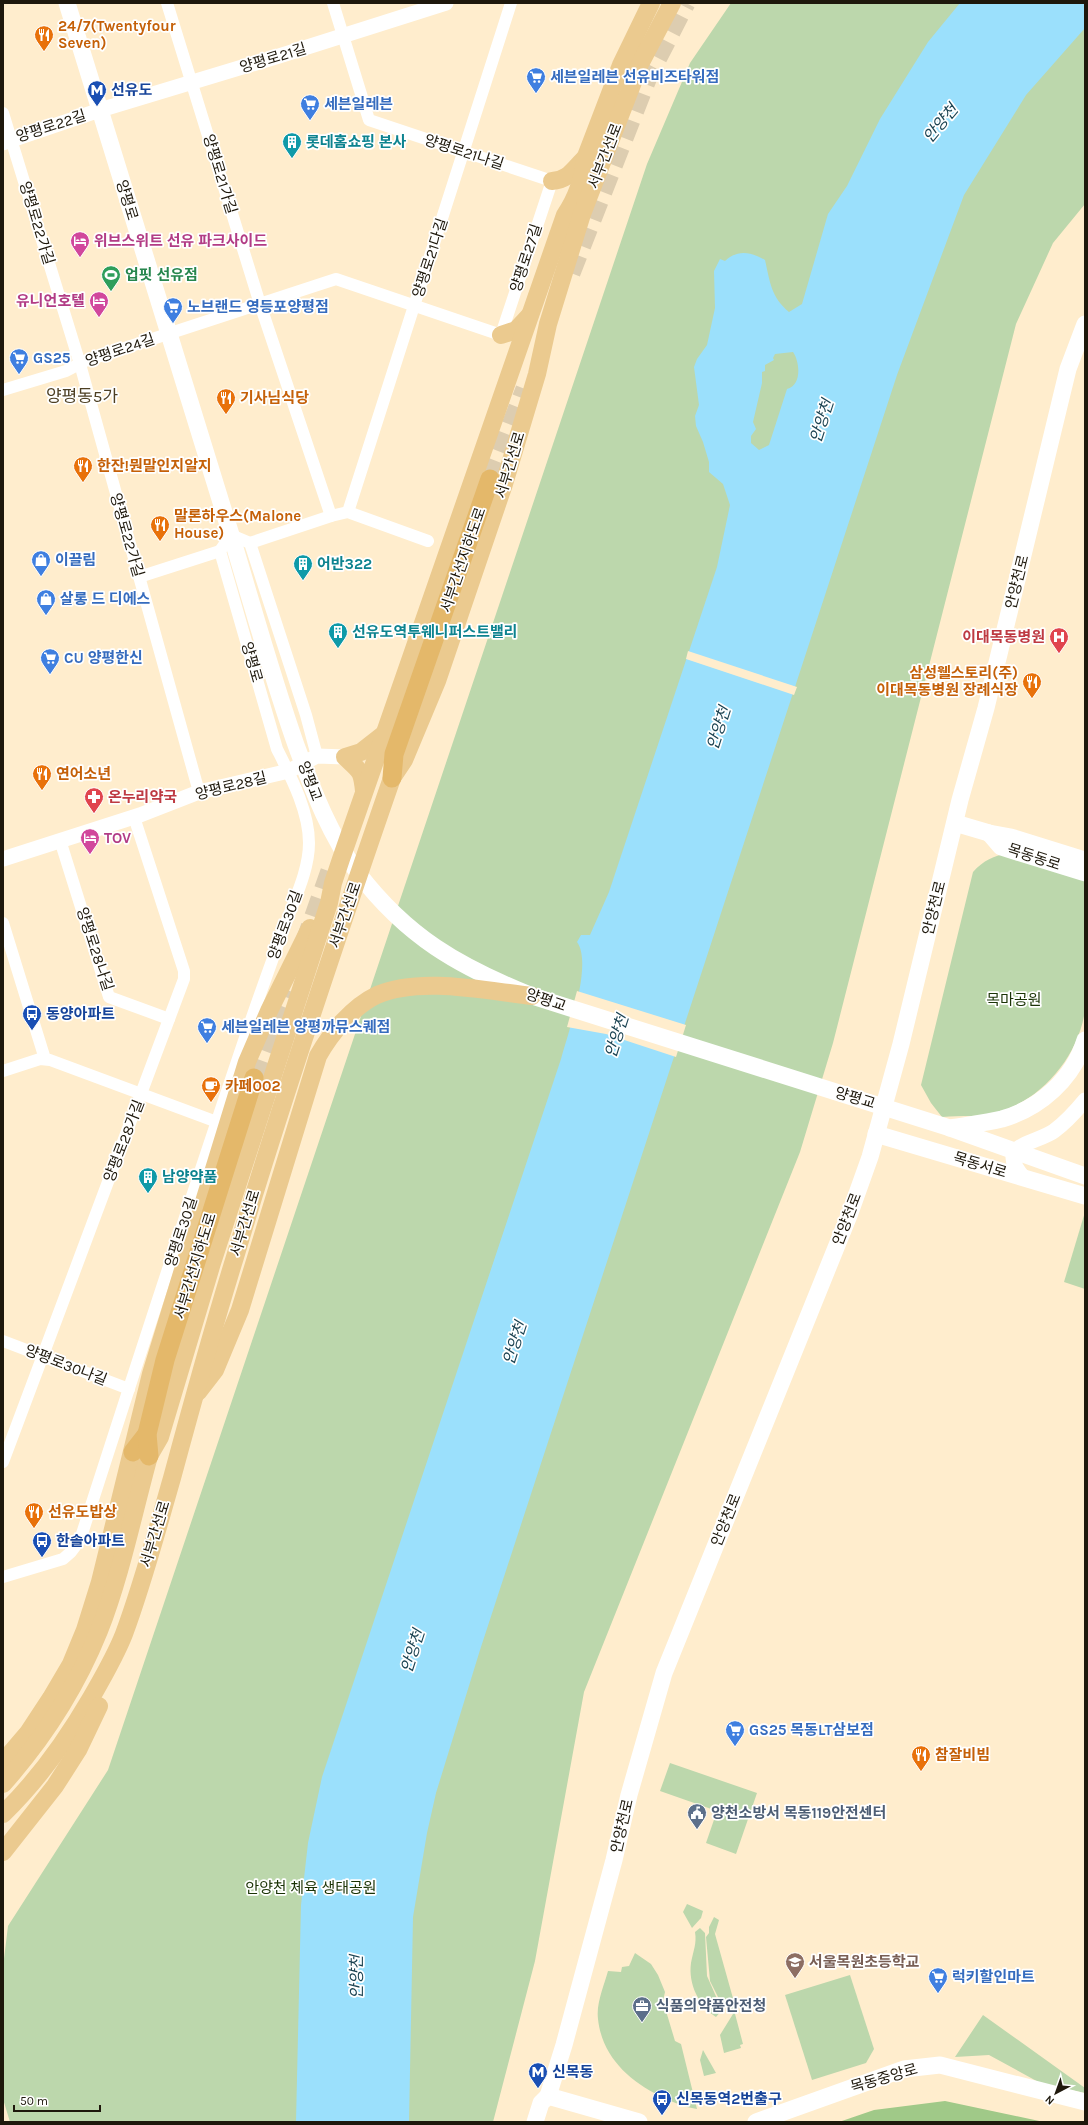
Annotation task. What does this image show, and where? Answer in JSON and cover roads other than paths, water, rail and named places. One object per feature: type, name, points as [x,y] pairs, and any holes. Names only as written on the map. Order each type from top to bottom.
[{"type":"highway","name":"서부간선지하도로","points":[[392,778],[394,754],[490,479]]},
{"type":"highway","name":"서부간선지하도로","points":[[141,1454],[166,1360],[254,1078]]},
{"type":"main road","name":"양평로","points":[[67,3],[280,698]]},
{"type":"main road","name":"서부간선로","points":[[3,1784],[42,1736],[71,1690],[88,1656],[110,1599],[141,1454],[160,1437],[216,1248],[329,904],[333,883],[364,791],[565,215],[571,207],[584,170],[585,159],[621,66],[651,3]]},
{"type":"main road","name":"서부간선로","points":[[3,1814],[39,1775],[66,1740],[110,1664],[124,1634],[195,1397],[201,1366],[256,1186],[392,778],[404,760],[437,681],[499,500],[537,374],[548,324],[582,214],[640,64],[672,3]]},
{"type":"main road","points":[[552,181],[567,178],[585,159]]},
{"type":"main road","points":[[552,181],[561,192],[565,215]]},
{"type":"main road","points":[[512,368],[510,347],[501,335],[516,330],[531,314]]},
{"type":"main road","name":"안양천로","points":[[535,2122],[541,2103],[548,2096],[564,2045],[614,1860],[629,1795],[664,1673],[850,1213],[876,1134],[901,1044],[955,823],[986,708],[1068,369],[1085,324]]},
{"type":"main road","name":"양평교","points":[[280,698],[322,812],[336,840],[357,871],[388,909],[420,938],[451,959],[489,978],[532,996],[950,1128]]},
{"type":"main road","points":[[345,757],[361,752],[385,733]]},
{"type":"main road","points":[[345,757],[358,768],[363,775],[364,791]]},
{"type":"main road","name":"목동동로","points":[[955,823],[989,833],[1011,837],[1085,860]]},
{"type":"main road","name":"목동동로","points":[[989,833],[1001,847],[1085,873]]},
{"type":"main road","points":[[3,1762],[28,1733],[62,1681],[85,1630],[98,1588],[113,1524],[141,1454],[136,1431],[151,1374],[247,1062],[269,1011],[307,936],[322,900],[333,883]]},
{"type":"main road","points":[[195,1397],[215,1370],[240,1310],[316,1061],[324,1045],[341,1024],[358,1008],[377,995],[399,989],[419,986],[445,987],[532,996]]},
{"type":"main road","points":[[950,1128],[1001,1119],[1033,1105],[1054,1089],[1076,1062],[1085,1040]]},
{"type":"main road","name":"목동서로","points":[[950,1128],[1085,1176]]},
{"type":"main road","name":"목동서로","points":[[876,1134],[1085,1196]]},
{"type":"main road","points":[[3,1852],[46,1798],[78,1750],[100,1705],[110,1664]]},
{"type":"main road","points":[[3,1745],[28,1733]]},
{"type":"main road","name":"목동중앙로","points":[[756,2122],[904,2069],[940,2065],[1085,2102]]},
{"type":"main road","points":[[548,2096],[639,2122]]},
{"type":"main road","name":"안양천로","points":[[547,2122],[551,2108],[548,2096]]},
{"type":"street","name":"양평로21가길","points":[[167,3],[260,304],[331,516]]},
{"type":"street","points":[[333,3],[343,36]]},
{"type":"street","name":"양평로21길","points":[[100,110],[192,83],[446,3]]},
{"type":"street","name":"양평로21다길","points":[[348,512],[511,3]]},
{"type":"street","name":"양평로21나길","points":[[343,36],[368,120],[552,181]]},
{"type":"street","name":"양평로22길","points":[[7,141],[100,110]]},
{"type":"street","name":"양평로22가길","points":[[3,113],[7,141],[80,364],[199,792]]},
{"type":"street","name":"양평로27길","points":[[501,335],[552,181]]},
{"type":"street","name":"양평로24길","points":[[3,390],[66,371],[80,364],[168,333],[336,279],[501,335]]},
{"type":"street","points":[[139,577],[220,551],[231,535],[250,543],[331,516],[348,512],[428,541]]},
{"type":"street","points":[[250,543],[306,715],[317,756]]},
{"type":"street","name":"양평로","points":[[220,551],[277,749],[288,771]]},
{"type":"street","name":"양평로28길","points":[[3,859],[134,817],[199,792],[288,771],[317,756],[345,757]]},
{"type":"street","name":"양평로30길","points":[[3,1577],[62,1559],[71,1552],[80,1540],[217,1122],[265,980],[303,876],[309,844],[308,830],[288,771]]},
{"type":"street","name":"양평로28가길","points":[[3,1462],[184,979],[184,971],[134,817]]},
{"type":"street","name":"양평로28나길","points":[[60,840],[109,997],[169,1019]]},
{"type":"street","points":[[3,923],[45,1059]]},
{"type":"street","points":[[3,1071],[40,1059],[45,1059],[217,1122]]},
{"type":"street","points":[[1024,1178],[1015,1164],[1013,1156],[1016,1149],[1053,1132],[1066,1121],[1085,1100]]},
{"type":"street","name":"양평로30나길","points":[[3,1341],[129,1389]]},
{"type":"water","name":"안양천","points":[[960,3],[1085,3],[1085,28],[1026,95],[964,195],[897,375],[480,1650],[436,1793],[427,1833],[413,1917],[409,2122],[296,2122],[301,1905],[308,1843],[322,1777],[561,1059],[578,999],[581,982],[581,952],[577,942],[581,935],[590,935],[609,892],[717,567],[730,505],[723,484],[709,472],[709,462],[696,426],[695,416],[699,405],[694,367],[697,359],[707,345],[715,308],[714,271],[720,259],[725,261],[740,253],[755,255],[765,260],[772,289],[778,301],[789,312],[802,304],[828,214],[847,186],[880,119],[928,42]],"holes":[[[793,352],[798,367],[797,378],[792,387],[787,389],[769,445],[759,450],[751,443],[751,436],[756,429],[753,422],[762,383],[762,372],[765,371],[765,365],[774,360],[773,358],[775,354]]]},
{"type":"tunnel","points":[[571,273],[648,77],[686,3]]},
{"type":"tunnel","points":[[490,479],[525,389]]},
{"type":"tunnel","points":[[304,944],[330,871]]},
{"type":"tunnel","points":[[254,1078],[287,990]]},
{"type":"place","name":"24/7(Twentyfour Seven)","points":[[44,52]]},
{"type":"place","name":"세븐일레븐 선유비즈타워점","points":[[536,94]]},
{"type":"place","name":"선유도","points":[[97,107]]},
{"type":"place","name":"세븐일레븐","points":[[310,121]]},
{"type":"place","name":"롯데홈쇼핑 본사","points":[[292,159]]},
{"type":"place","name":"위브스위트 선유 파크사이드","points":[[80,258]]},
{"type":"place","name":"업핏 선유점","points":[[111,292]]},
{"type":"place","name":"유니언호텔","points":[[99,318]]},
{"type":"place","name":"노브랜드 영등포양평점","points":[[173,324]]},
{"type":"place","name":"GS25","points":[[19,375]]},
{"type":"place","name":"기사님식당","points":[[226,415]]},
{"type":"place","name":"한잔!뭔말인지알지","points":[[83,483]]},
{"type":"place","name":"말론하우스(Malone House)","points":[[160,542]]},
{"type":"place","name":"이끌림","points":[[41,577]]},
{"type":"place","name":"어반322","points":[[303,581]]},
{"type":"place","name":"살롱 드 디에스","points":[[46,616]]},
{"type":"place","name":"선유도역투웨니퍼스트밸리","points":[[338,649]]},
{"type":"place","name":"이대목동병원","points":[[1059,654]]},
{"type":"place","name":"CU 양평한신","points":[[50,675]]},
{"type":"place","name":"삼성웰스토리(주) 이대목동병원 장례식장","points":[[1032,699]]},
{"type":"place","name":"연어소년","points":[[42,791]]},
{"type":"place","name":"온누리약국","points":[[94,814]]},
{"type":"place","name":"TOV","points":[[90,855]]},
{"type":"place","name":"동양아파트","points":[[32,1031]]},
{"type":"place","name":"세븐일레븐 양평까뮤스퀘점","points":[[207,1044]]},
{"type":"place","name":"카페002","points":[[211,1103]]},
{"type":"place","name":"남양약품","points":[[148,1194]]},
{"type":"place","name":"선유도밥상","points":[[34,1529]]},
{"type":"place","name":"한솔아파트","points":[[42,1558]]},
{"type":"place","name":"GS25 목동LT삼보점","points":[[735,1747]]},
{"type":"place","name":"참잘비빔","points":[[921,1772]]},
{"type":"place","name":"양천소방서 목동119안전센터","points":[[697,1830]]},
{"type":"place","name":"서울목원초등학교","points":[[795,1979]]},
{"type":"place","name":"럭키할인마트","points":[[938,1994]]},
{"type":"place","name":"식품의약품안전청","points":[[642,2023]]},
{"type":"place","name":"신목동","points":[[538,2089]]},
{"type":"place","name":"신목동역2번출구","points":[[662,2116]]},
{"type":"district","name":"양평동5가","points":[[82,396]]},
{"type":"park label","name":"목마공원","points":[[1014,1000]]},
{"type":"park label","name":"안양천 체육 생태공원","points":[[311,1888]]}]
